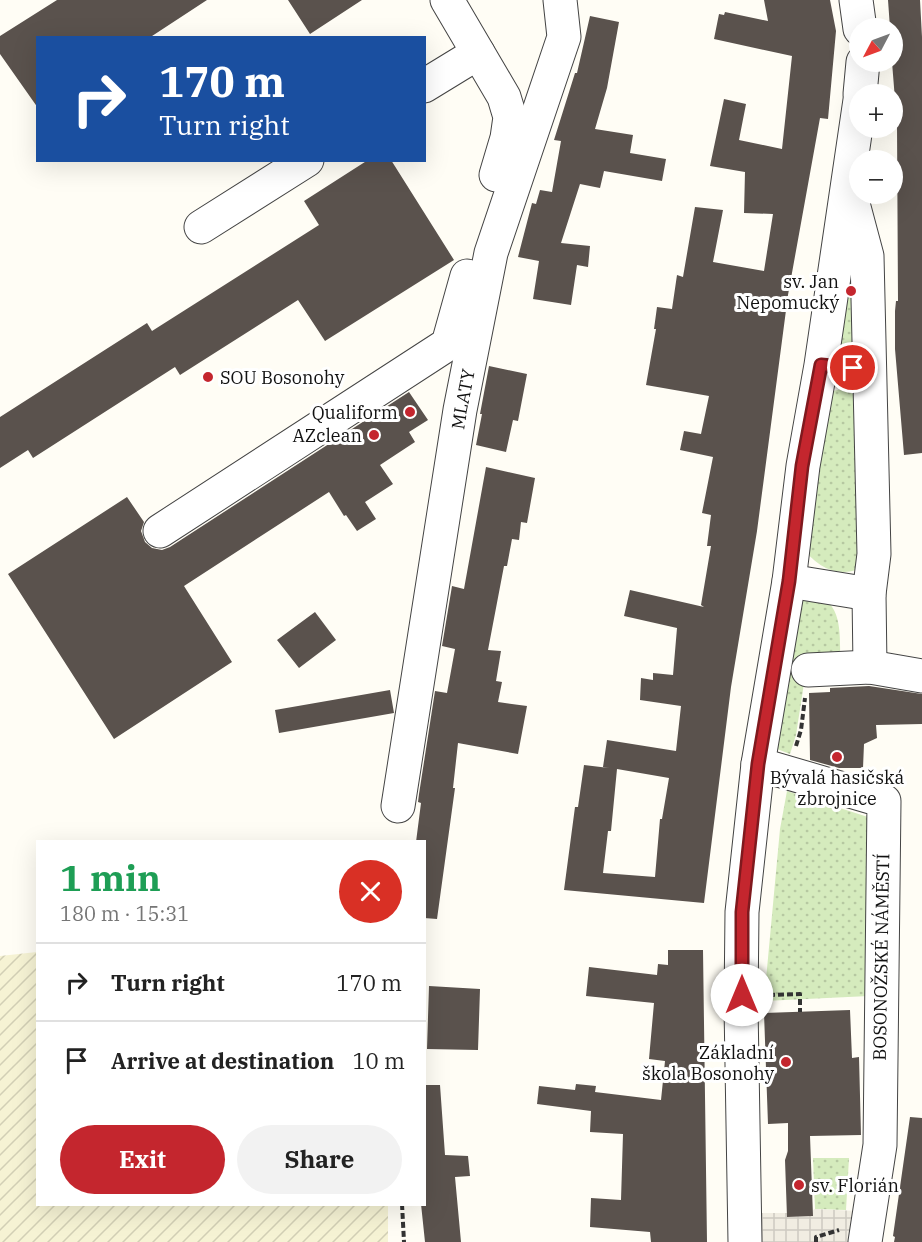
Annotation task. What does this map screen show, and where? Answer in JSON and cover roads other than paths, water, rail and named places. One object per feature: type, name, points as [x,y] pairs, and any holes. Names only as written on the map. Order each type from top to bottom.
[{"type":"street","points":[[160,531],[448,344],[507,138],[510,117],[504,97],[447,0]]},
{"type":"street","name":"MLATY","points":[[398,806],[460,410],[491,253],[564,37],[560,0]]},
{"type":"street","points":[[856,0],[858,18]]},
{"type":"street","points":[[426,85],[478,53]]},
{"type":"street","points":[[745,1242],[742,912],[758,764],[789,581],[802,466],[821,365],[855,138]]},
{"type":"street","points":[[201,227],[304,162]]},
{"type":"street","points":[[848,183],[867,256],[874,554],[869,594],[870,667]]},
{"type":"street","points":[[821,365],[869,370]]},
{"type":"street","points":[[789,581],[869,594]]},
{"type":"street","points":[[808,670],[870,667],[922,676]]},
{"type":"street","name":"BOSONOŽSKÉ NÁMĚSTÍ","points":[[758,764],[884,801],[880,1145],[865,1242]]},
{"type":"place","name":"sv. Jan Nepomucký","points":[[851,291]]},
{"type":"place","name":"SOU Bosonohy","points":[[208,377]]},
{"type":"place","name":"Qualiform","points":[[410,412]]},
{"type":"place","name":"AZclean","points":[[374,435]]},
{"type":"place","name":"Bývalá hasičská zbrojnice","points":[[837,757]]},
{"type":"place","name":"Základní škola Bosonohy","points":[[786,1062]]},
{"type":"place","name":"sv. Florián","points":[[799,1185]]}]
